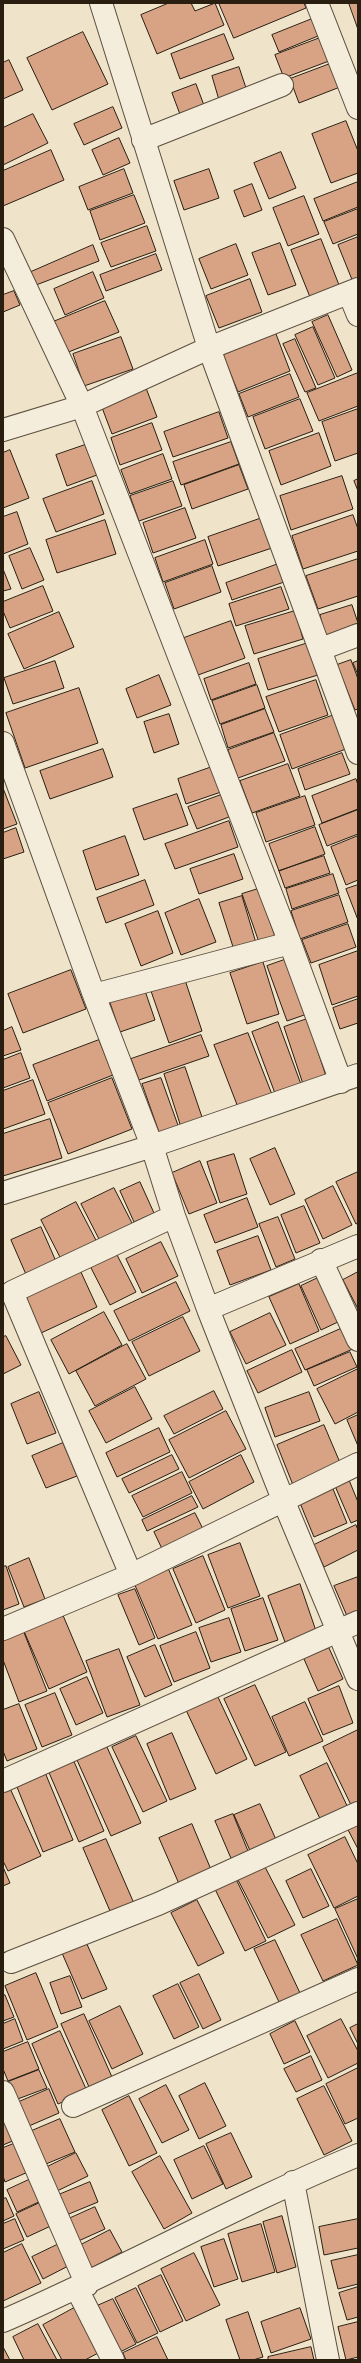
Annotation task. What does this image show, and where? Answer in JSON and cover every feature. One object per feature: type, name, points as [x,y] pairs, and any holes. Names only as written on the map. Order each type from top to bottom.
[{"type":"street","points":[[101,3],[208,348],[321,649],[358,753]]},
{"type":"street","points":[[317,3],[358,108]]},
{"type":"street","points":[[143,140],[282,86]]},
{"type":"street","points":[[3,239],[82,406],[290,943],[350,1078],[152,1146],[3,1193]]},
{"type":"street","points":[[3,430],[82,406],[208,348],[354,291],[358,315]]},
{"type":"street","points":[[321,649],[358,635]]},
{"type":"street","points":[[3,744],[94,995],[152,1146],[174,1216],[208,1308],[284,1502],[358,1679]]},
{"type":"street","points":[[94,995],[290,943]]},
{"type":"street","points":[[131,1575],[12,1292],[174,1216]]},
{"type":"street","points":[[208,1308],[358,1246]]},
{"type":"street","points":[[321,1260],[358,1340]]},
{"type":"street","points":[[3,1629],[131,1575],[284,1502],[358,1464]]},
{"type":"street","points":[[3,1781],[358,1622]]},
{"type":"street","points":[[11,1962],[158,1904],[358,1813]]},
{"type":"street","points":[[73,2106],[358,1979]]},
{"type":"street","points":[[3,2092],[113,2360]]},
{"type":"street","points":[[3,2321],[82,2287],[293,2182],[358,2155]]},
{"type":"street","points":[[293,2182],[328,2360]]},
{"type":"building","points":[[169,3],[191,3],[195,11],[215,3],[224,25],[157,54],[141,15]]},
{"type":"building","points":[[219,3],[304,3],[306,8],[234,38]]},
{"type":"building","points":[[349,3],[358,3],[358,29]]},
{"type":"building","points":[[312,19],[318,36],[279,52],[272,35]]},
{"type":"building","points":[[83,32],[108,84],[52,110],[27,58]]},
{"type":"building","points":[[224,34],[234,59],[180,79],[171,54]]},
{"type":"building","points":[[320,38],[329,61],[284,78],[275,55]]},
{"type":"building","points":[[9,60],[23,90],[3,99],[3,63]]},
{"type":"building","points":[[330,64],[340,87],[299,103],[290,79]]},
{"type":"building","points":[[239,67],[247,91],[219,100],[212,76]]},
{"type":"building","points":[[196,84],[205,108],[181,117],[172,93]]},
{"type":"building","points":[[113,107],[122,128],[84,145],[74,124]]},
{"type":"building","points":[[33,114],[48,143],[3,165],[3,128]]},
{"type":"building","points":[[346,121],[358,151],[358,173],[331,183],[312,134]]},
{"type":"building","points":[[119,138],[130,163],[103,175],[92,150]]},
{"type":"building","points":[[51,150],[64,180],[3,206],[3,171]]},
{"type":"building","points":[[281,152],[296,188],[269,199],[254,163]]},
{"type":"building","points":[[124,169],[133,193],[88,210],[79,187]]},
{"type":"building","points":[[209,169],[219,198],[184,210],[174,181]]},
{"type":"building","points":[[358,182],[358,207],[323,221],[314,199]]},
{"type":"building","points":[[252,184],[262,210],[244,217],[234,191]]},
{"type":"building","points":[[134,195],[145,223],[100,240],[90,211]]},
{"type":"building","points":[[304,196],[319,234],[288,246],[273,208]]},
{"type":"building","points":[[358,209],[358,234],[333,244],[324,222]]},
{"type":"building","points":[[147,226],[156,251],[111,267],[101,243]]},
{"type":"building","points":[[358,237],[358,286],[355,287],[338,245]]},
{"type":"building","points":[[321,239],[339,285],[310,297],[291,250]]},
{"type":"building","points":[[280,243],[296,285],[268,295],[252,253]]},
{"type":"building","points":[[236,244],[248,275],[211,289],[199,259]]},
{"type":"building","points":[[93,245],[99,261],[36,285],[31,272]]},
{"type":"building","points":[[156,254],[162,270],[106,291],[100,275]]},
{"type":"building","points":[[93,272],[104,298],[65,315],[54,289]]},
{"type":"building","points":[[250,279],[262,312],[219,328],[206,296]]},
{"type":"building","points":[[14,291],[20,305],[3,312],[3,295]]},
{"type":"building","points":[[105,301],[119,332],[66,353],[53,322]]},
{"type":"building","points":[[328,315],[352,370],[337,377],[312,322]]},
{"type":"building","points":[[313,327],[335,378],[318,385],[295,335]]},
{"type":"building","points":[[276,334],[290,371],[238,392],[223,355]]},
{"type":"building","points":[[121,337],[133,369],[84,386],[73,354]]},
{"type":"building","points":[[295,339],[316,388],[305,392],[283,344]]},
{"type":"building","points":[[358,373],[358,406],[319,421],[307,393]]},
{"type":"building","points":[[290,374],[299,397],[248,417],[239,394]]},
{"type":"building","points":[[143,380],[157,417],[112,434],[98,397]]},
{"type":"building","points":[[300,399],[313,431],[265,449],[253,417]]},
{"type":"building","points":[[358,409],[358,453],[335,461],[322,422]]},
{"type":"building","points":[[219,412],[228,438],[173,457],[164,432]]},
{"type":"building","points":[[152,423],[162,450],[120,465],[111,438]]},
{"type":"building","points":[[319,433],[331,466],[281,485],[269,451]]},
{"type":"building","points":[[231,442],[239,464],[181,485],[173,462]]},
{"type":"building","points":[[85,445],[97,475],[67,486],[56,455]]},
{"type":"building","points":[[10,450],[29,498],[3,508],[3,453]]},
{"type":"building","points":[[163,454],[172,479],[130,494],[121,470]]},
{"type":"building","points":[[239,465],[248,489],[192,509],[184,485]]},
{"type":"building","points":[[342,476],[353,509],[291,530],[280,496]]},
{"type":"building","points":[[358,479],[358,491],[354,481]]},
{"type":"building","points":[[92,481],[104,514],[56,532],[43,499]]},
{"type":"building","points":[[173,481],[182,506],[139,521],[130,496]]},
{"type":"building","points":[[185,508],[196,538],[153,553],[143,523]]},
{"type":"building","points":[[17,512],[28,544],[3,554],[3,517]]},
{"type":"building","points":[[353,515],[358,529],[358,551],[303,569],[292,536]]},
{"type":"building","points":[[262,518],[272,548],[218,566],[208,537]]},
{"type":"building","points":[[105,520],[116,554],[57,573],[46,540]]},
{"type":"building","points":[[205,540],[213,564],[163,582],[155,558]]},
{"type":"building","points":[[30,548],[44,580],[22,589],[9,556]]},
{"type":"building","points":[[358,559],[358,596],[318,609],[306,576]]},
{"type":"building","points":[[281,563],[287,581],[232,600],[226,583]]},
{"type":"building","points":[[212,566],[221,592],[174,609],[165,583]]},
{"type":"building","points":[[3,569],[11,589],[3,591]]},
{"type":"building","points":[[43,586],[53,611],[10,628],[3,611],[3,602]]},
{"type":"building","points":[[281,587],[289,609],[236,626],[229,604]]},
{"type":"building","points":[[352,605],[358,623],[325,636],[320,615]]},
{"type":"building","points":[[295,611],[303,639],[254,654],[245,626]]},
{"type":"building","points":[[59,612],[74,647],[24,669],[8,634]]},
{"type":"building","points":[[231,621],[245,658],[198,675],[184,638]]},
{"type":"building","points":[[308,643],[318,675],[268,690],[258,659]]},
{"type":"building","points":[[351,660],[358,679],[358,709],[355,710],[337,665]]},
{"type":"building","points":[[55,661],[64,688],[13,704],[4,678]]},
{"type":"building","points":[[358,661],[358,675],[353,663]]},
{"type":"building","points":[[249,663],[256,684],[211,700],[204,679]]},
{"type":"building","points":[[159,675],[171,705],[137,718],[126,689]]},
{"type":"building","points":[[316,680],[328,715],[279,732],[266,697]]},
{"type":"building","points":[[257,685],[265,708],[220,724],[212,701]]},
{"type":"building","points":[[79,688],[98,743],[25,768],[6,713]]},
{"type":"building","points":[[265,709],[274,732],[228,748],[221,725]]},
{"type":"building","points":[[169,714],[179,744],[154,753],[144,722]]},
{"type":"building","points":[[334,715],[346,749],[292,769],[280,735]]},
{"type":"building","points":[[274,733],[285,761],[238,778],[228,750]]},
{"type":"building","points":[[103,749],[113,777],[50,799],[40,771]]},
{"type":"building","points":[[342,753],[350,774],[305,790],[298,769]]},
{"type":"building","points":[[288,764],[300,796],[252,813],[240,781]]},
{"type":"building","points":[[212,767],[221,792],[186,804],[178,779]]},
{"type":"building","points":[[356,779],[358,785],[358,809],[322,823],[312,796]]},
{"type":"building","points":[[3,788],[17,824],[3,829]]},
{"type":"building","points":[[177,794],[188,825],[144,840],[133,809]]},
{"type":"building","points":[[221,795],[229,817],[197,829],[188,807]]},
{"type":"building","points":[[305,796],[315,825],[266,842],[256,813]]},
{"type":"building","points":[[358,810],[358,834],[327,846],[319,825]]},
{"type":"building","points":[[229,821],[238,847],[175,869],[165,844]]},
{"type":"building","points":[[315,827],[325,854],[279,871],[269,844]]},
{"type":"building","points":[[16,828],[24,852],[3,859],[3,833]]},
{"type":"building","points":[[125,836],[139,875],[96,890],[83,851]]},
{"type":"building","points":[[358,836],[358,880],[346,885],[331,847]]},
{"type":"building","points":[[234,854],[243,879],[199,894],[190,869]]},
{"type":"building","points":[[324,856],[330,873],[285,888],[279,871]]},
{"type":"building","points":[[333,874],[339,893],[292,909],[286,889]]},
{"type":"building","points":[[145,880],[154,905],[106,923],[97,898]]},
{"type":"building","points":[[358,885],[358,920],[346,889]]},
{"type":"building","points":[[258,889],[276,939],[260,945],[242,894]]},
{"type":"building","points":[[339,895],[348,922],[300,939],[291,911]]},
{"type":"building","points":[[242,896],[256,943],[234,950],[219,903]]},
{"type":"building","points":[[199,899],[216,942],[181,955],[165,913]]},
{"type":"building","points":[[158,911],[173,953],[141,966],[125,924]]},
{"type":"building","points":[[348,924],[356,947],[311,963],[302,940]]},
{"type":"building","points":[[358,951],[358,996],[332,1005],[319,965]]},
{"type":"building","points":[[287,959],[307,1014],[287,1021],[267,966]]},
{"type":"building","points":[[263,962],[279,1014],[247,1024],[230,973]]},
{"type":"building","points":[[71,970],[86,1009],[23,1033],[8,994]]},
{"type":"building","points":[[185,980],[202,1031],[169,1043],[151,991]]},
{"type":"building","points":[[142,982],[155,1020],[120,1032],[107,994]]},
{"type":"building","points":[[358,999],[358,1023],[340,1029],[333,1008]]},
{"type":"building","points":[[307,1019],[326,1076],[303,1084],[284,1027]]},
{"type":"building","points":[[278,1022],[302,1087],[276,1096],[252,1032]]},
{"type":"building","points":[[12,1027],[21,1050],[3,1056],[3,1031]]},
{"type":"building","points":[[248,1033],[273,1097],[239,1110],[214,1045]]},
{"type":"building","points":[[201,1035],[209,1056],[139,1080],[131,1059]]},
{"type":"building","points":[[99,1040],[113,1075],[47,1101],[33,1065]]},
{"type":"building","points":[[21,1053],[30,1078],[3,1088],[3,1060]]},
{"type":"building","points":[[185,1067],[203,1120],[181,1127],[164,1074]]},
{"type":"building","points":[[112,1078],[132,1129],[68,1154],[48,1103]]},
{"type":"building","points":[[161,1078],[179,1128],[160,1135],[142,1084]]},
{"type":"building","points":[[33,1080],[45,1114],[3,1129],[3,1091]]},
{"type":"building","points":[[50,1119],[62,1158],[3,1176],[3,1134]]},
{"type":"building","points":[[275,1148],[295,1194],[270,1205],[250,1159]]},
{"type":"building","points":[[234,1154],[247,1194],[220,1203],[207,1162]]},
{"type":"building","points":[[200,1161],[217,1203],[189,1214],[172,1173]]},
{"type":"building","points":[[358,1172],[358,1223],[356,1224],[336,1182]]},
{"type":"building","points":[[140,1182],[154,1213],[134,1222],[120,1191]]},
{"type":"building","points":[[333,1186],[352,1225],[323,1239],[305,1200]]},
{"type":"building","points":[[114,1188],[133,1225],[100,1241],[81,1204]]},
{"type":"building","points":[[247,1198],[258,1227],[215,1243],[204,1215]]},
{"type":"building","points":[[76,1202],[99,1246],[64,1265],[41,1220]]},
{"type":"building","points":[[304,1206],[320,1243],[296,1253],[281,1215]]},
{"type":"building","points":[[278,1217],[295,1259],[276,1267],[259,1224]]},
{"type":"building","points":[[41,1227],[58,1266],[28,1279],[11,1240]]},
{"type":"building","points":[[258,1236],[271,1270],[230,1285],[217,1251]]},
{"type":"building","points":[[161,1242],[178,1276],[142,1293],[126,1259]]},
{"type":"building","points":[[115,1251],[136,1292],[110,1305],[89,1264]]},
{"type":"building","points":[[80,1270],[97,1307],[41,1333],[23,1296]]},
{"type":"building","points":[[358,1272],[358,1309],[343,1280]]},
{"type":"building","points":[[320,1277],[340,1321],[321,1330],[301,1286]]},
{"type":"building","points":[[176,1282],[190,1311],[129,1341],[114,1311]]},
{"type":"building","points":[[299,1284],[319,1331],[290,1344],[269,1297]]},
{"type":"building","points":[[104,1312],[122,1345],[69,1374],[51,1340]]},
{"type":"building","points":[[270,1313],[286,1345],[246,1364],[230,1332]]},
{"type":"building","points":[[183,1317],[200,1351],[149,1376],[132,1342]]},
{"type":"building","points":[[345,1327],[355,1348],[305,1370],[295,1349]]},
{"type":"building","points":[[6,1336],[21,1365],[3,1374],[3,1337]]},
{"type":"building","points":[[127,1344],[146,1379],[95,1406],[76,1371]]},
{"type":"building","points":[[292,1350],[302,1372],[258,1393],[247,1371]]},
{"type":"building","points":[[350,1352],[357,1367],[314,1386],[307,1370]]},
{"type":"building","points":[[358,1369],[358,1412],[335,1424],[317,1389]]},
{"type":"building","points":[[135,1387],[152,1419],[106,1443],[89,1411]]},
{"type":"building","points":[[214,1391],[223,1409],[174,1434],[164,1416]]},
{"type":"building","points":[[39,1392],[56,1433],[27,1444],[11,1404]]},
{"type":"building","points":[[309,1392],[320,1421],[275,1437],[265,1408]]},
{"type":"building","points":[[226,1411],[246,1449],[189,1478],[169,1440]]},
{"type":"building","points":[[358,1415],[358,1446],[347,1420]]},
{"type":"building","points":[[324,1425],[341,1465],[293,1485],[277,1445]]},
{"type":"building","points":[[159,1428],[170,1452],[117,1477],[106,1453]]},
{"type":"building","points":[[63,1443],[77,1476],[46,1488],[32,1456]]},
{"type":"building","points":[[172,1455],[179,1469],[129,1493],[122,1479]]},
{"type":"building","points":[[241,1455],[254,1482],[203,1509],[189,1482]]},
{"type":"building","points":[[182,1472],[192,1493],[143,1517],[132,1496]]},
{"type":"building","points":[[349,1480],[358,1502],[358,1520],[351,1523],[335,1486]]},
{"type":"building","points":[[333,1489],[347,1523],[314,1537],[300,1503]]},
{"type":"building","points":[[192,1496],[198,1507],[147,1531],[142,1520]]},
{"type":"building","points":[[195,1513],[205,1533],[164,1553],[154,1532]]},
{"type":"building","points":[[356,1525],[358,1530],[358,1550],[324,1567],[314,1545]]},
{"type":"building","points":[[240,1543],[260,1596],[228,1608],[208,1555]]},
{"type":"building","points":[[203,1556],[225,1610],[196,1623],[173,1569]]},
{"type":"building","points":[[29,1558],[45,1599],[24,1607],[8,1567]]},
{"type":"building","points":[[6,1566],[19,1604],[3,1610],[3,1567]]},
{"type":"building","points":[[168,1568],[192,1625],[158,1639],[134,1583]]},
{"type":"building","points":[[358,1577],[358,1612],[347,1616],[334,1586]]},
{"type":"building","points":[[300,1584],[316,1631],[285,1642],[268,1596]]},
{"type":"building","points":[[135,1589],[155,1638],[139,1645],[118,1595]]},
{"type":"building","points":[[263,1598],[278,1640],[245,1651],[231,1609]]},
{"type":"building","points":[[62,1613],[87,1672],[49,1689],[23,1629]]},
{"type":"building","points":[[229,1618],[241,1652],[211,1662],[199,1628]]},
{"type":"building","points":[[23,1630],[47,1691],[19,1702],[3,1660],[3,1638]]},
{"type":"building","points":[[196,1632],[210,1668],[174,1682],[160,1646]]},
{"type":"building","points":[[155,1645],[172,1685],[145,1697],[127,1657]]},
{"type":"building","points":[[329,1648],[343,1679],[318,1691],[304,1659]]},
{"type":"building","points":[[119,1649],[140,1705],[107,1717],[86,1661]]},
{"type":"building","points":[[87,1677],[103,1713],[76,1725],[60,1689]]},
{"type":"building","points":[[255,1685],[286,1752],[255,1766],[224,1699]]},
{"type":"building","points":[[339,1686],[353,1723],[323,1735],[308,1699]]},
{"type":"building","points":[[55,1693],[72,1735],[42,1747],[25,1705]]},
{"type":"building","points":[[217,1695],[247,1759],[216,1774],[186,1710]]},
{"type":"building","points":[[305,1702],[323,1741],[289,1756],[272,1717]]},
{"type":"building","points":[[19,1704],[37,1749],[7,1761],[3,1751],[3,1710]]},
{"type":"building","points":[[358,1730],[358,1804],[352,1807],[323,1747]]},
{"type":"building","points":[[172,1733],[196,1789],[170,1800],[147,1744]]},
{"type":"building","points":[[136,1736],[167,1801],[143,1812],[112,1747]]},
{"type":"building","points":[[107,1747],[141,1823],[111,1836],[77,1760]]},
{"type":"building","points":[[72,1757],[104,1831],[79,1842],[47,1768]]},
{"type":"building","points":[[327,1763],[349,1810],[322,1823],[300,1776]]},
{"type":"building","points":[[44,1770],[73,1840],[43,1852],[15,1782]]},
{"type":"building","points":[[8,1784],[41,1856],[8,1871],[3,1861],[3,1786]]},
{"type":"building","points":[[260,1804],[278,1844],[252,1855],[234,1815]]},
{"type":"building","points":[[233,1814],[250,1856],[233,1863],[215,1821]]},
{"type":"building","points":[[358,1818],[358,1849],[345,1824]]},
{"type":"building","points":[[192,1824],[212,1872],[180,1886],[159,1838]]},
{"type":"building","points":[[345,1837],[358,1864],[358,1896],[334,1908],[308,1855]]},
{"type":"building","points":[[106,1839],[136,1908],[113,1918],[83,1848]]},
{"type":"building","points":[[264,1865],[295,1925],[268,1938],[237,1878]]},
{"type":"building","points":[[3,1867],[10,1883],[3,1886]]},
{"type":"building","points":[[311,1869],[329,1906],[303,1918],[286,1881]]},
{"type":"building","points":[[235,1877],[266,1941],[245,1951],[214,1887]]},
{"type":"building","points":[[358,1899],[358,1959],[335,1909]]},
{"type":"building","points":[[197,1900],[224,1953],[198,1966],[171,1913]]},
{"type":"building","points":[[337,1919],[358,1965],[323,1981],[301,1935]]},
{"type":"building","points":[[275,1940],[300,1993],[279,2002],[254,1949]]},
{"type":"building","points":[[86,1942],[107,1989],[82,1999],[62,1953]]},
{"type":"building","points":[[36,1973],[58,2027],[27,2040],[5,1986]]},
{"type":"building","points":[[199,1974],[221,2020],[203,2029],[180,1983]]},
{"type":"building","points":[[70,1976],[82,2007],[61,2014],[50,1983]]},
{"type":"building","points":[[178,1984],[199,2027],[174,2039],[153,1996]]},
{"type":"building","points":[[5,1995],[14,2017],[3,2021],[3,1996]]},
{"type":"building","points":[[120,2006],[143,2054],[112,2069],[89,2021]]},
{"type":"building","points":[[84,2014],[112,2077],[89,2087],[61,2024]]},
{"type":"building","points":[[15,2019],[23,2041],[3,2049],[3,2024]]},
{"type":"building","points":[[341,2019],[358,2051],[358,2063],[328,2078],[307,2036]]},
{"type":"building","points":[[295,2021],[310,2052],[284,2064],[270,2034]]},
{"type":"building","points":[[358,2024],[358,2044],[350,2028]]},
{"type":"building","points":[[60,2031],[87,2091],[58,2104],[32,2044]]},
{"type":"building","points":[[28,2042],[39,2069],[8,2081],[3,2069],[3,2052]]},
{"type":"building","points":[[311,2056],[322,2080],[296,2092],[284,2069]]},
{"type":"building","points":[[358,2068],[358,2118],[345,2124],[326,2084]]},
{"type":"building","points":[[39,2070],[47,2088],[15,2100],[8,2082]]},
{"type":"building","points":[[205,2083],[226,2126],[199,2139],[179,2096]]},
{"type":"building","points":[[166,2085],[189,2130],[162,2143],[139,2099]]},
{"type":"building","points":[[324,2086],[352,2141],[324,2155],[297,2099]]},
{"type":"building","points":[[49,2089],[59,2113],[22,2129],[12,2105]]},
{"type":"building","points":[[129,2096],[157,2153],[129,2166],[102,2110]]},
{"type":"building","points":[[3,2119],[15,2140],[3,2145]]},
{"type":"building","points":[[60,2119],[75,2152],[41,2166],[27,2133]]},
{"type":"building","points":[[231,2133],[252,2177],[226,2189],[206,2144]]},
{"type":"building","points":[[16,2143],[28,2172],[5,2182],[3,2176],[3,2148]]},
{"type":"building","points":[[204,2146],[223,2184],[192,2199],[174,2160]]},
{"type":"building","points":[[76,2153],[88,2176],[55,2192],[43,2169]]},
{"type":"building","points":[[160,2156],[192,2213],[164,2229],[132,2172]]},
{"type":"building","points":[[33,2178],[43,2200],[17,2212],[7,2190]]},
{"type":"building","points":[[90,2182],[98,2202],[64,2216],[56,2196]]},
{"type":"building","points":[[6,2198],[14,2216],[3,2221],[3,2199]]},
{"type":"building","points":[[44,2201],[55,2224],[27,2237],[16,2214]]},
{"type":"building","points":[[95,2207],[105,2229],[74,2243],[64,2221]]},
{"type":"building","points":[[282,2216],[296,2267],[277,2273],[263,2222]]},
{"type":"building","points":[[15,2219],[24,2240],[3,2249],[3,2224]]},
{"type":"building","points":[[358,2219],[358,2248],[324,2255],[319,2227]]},
{"type":"building","points":[[261,2224],[275,2272],[242,2282],[228,2234]]},
{"type":"building","points":[[110,2230],[122,2252],[89,2269],[77,2247]]},
{"type":"building","points":[[224,2239],[238,2279],[214,2287],[201,2247]]},
{"type":"building","points":[[63,2242],[74,2263],[43,2279],[32,2257]]},
{"type":"building","points":[[22,2244],[41,2283],[3,2301],[3,2253]]},
{"type":"building","points":[[194,2253],[220,2305],[186,2321],[161,2269]]},
{"type":"building","points":[[358,2255],[358,2284],[338,2289],[331,2261]]},
{"type":"building","points":[[161,2275],[183,2321],[160,2332],[138,2286]]},
{"type":"building","points":[[358,2287],[358,2317],[347,2320],[339,2293]]},
{"type":"building","points":[[136,2288],[158,2333],[137,2343],[115,2298]]},
{"type":"building","points":[[113,2299],[136,2344],[120,2352],[97,2306]]},
{"type":"building","points":[[76,2307],[100,2352],[85,2360],[62,2360],[43,2325]]},
{"type":"building","points":[[300,2308],[311,2339],[271,2353],[261,2322]]},
{"type":"building","points":[[248,2312],[263,2357],[253,2360],[240,2360],[226,2320]]},
{"type":"building","points":[[358,2322],[358,2357],[346,2360],[338,2327]]},
{"type":"building","points":[[38,2324],[57,2360],[24,2360],[13,2337]]},
{"type":"building","points":[[157,2337],[168,2360],[126,2360],[123,2353]]},
{"type":"building","points":[[3,2347],[10,2360],[3,2360]]},
{"type":"building","points":[[311,2347],[314,2360],[268,2360],[268,2357]]}]
